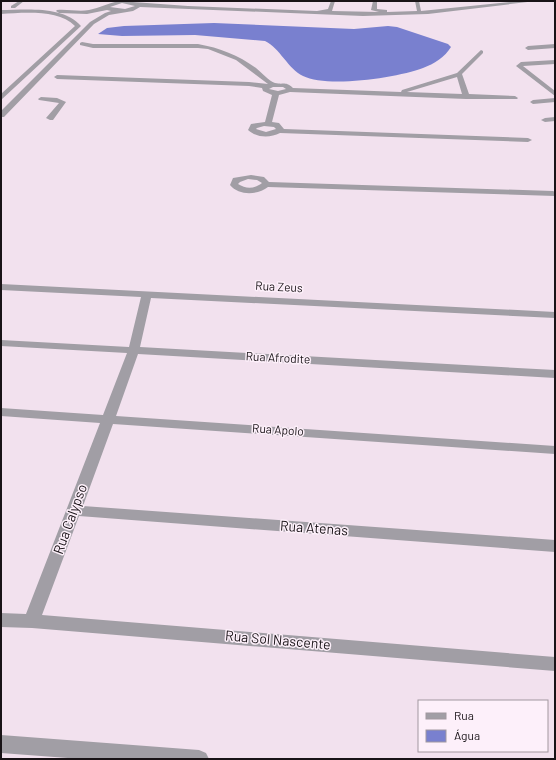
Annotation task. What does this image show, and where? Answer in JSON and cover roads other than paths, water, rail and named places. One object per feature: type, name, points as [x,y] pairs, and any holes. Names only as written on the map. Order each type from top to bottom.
[{"type":"street","points":[[13,7],[22,1]]},
{"type":"street","points":[[1,115],[81,33],[100,18],[113,1]]},
{"type":"street","points":[[205,1],[201,6],[242,8],[244,5]]},
{"type":"street","points":[[288,5],[287,10],[330,12],[333,1]]},
{"type":"street","points":[[375,1],[374,10],[376,11],[418,5],[434,5]]},
{"type":"street","points":[[468,1],[511,1]]},
{"type":"street","points":[[1,11],[31,10],[94,12],[107,9],[118,3],[134,3],[171,7],[343,14],[403,13],[534,1]]},
{"type":"street","points":[[447,2],[458,8]]},
{"type":"street","points":[[457,2],[469,8]]},
{"type":"street","points":[[131,10],[138,7],[134,3]]},
{"type":"street","points":[[31,10],[66,17],[107,9],[131,10],[171,7]]},
{"type":"street","points":[[66,17],[78,12]]},
{"type":"street","points":[[1,98],[78,26],[66,17]]},
{"type":"street","points":[[82,44],[93,46],[198,46],[215,48],[241,60],[270,86]]},
{"type":"street","points":[[528,48],[555,46]]},
{"type":"street","points":[[392,94],[459,74],[481,52]]},
{"type":"street","points":[[555,62],[519,65],[555,94]]},
{"type":"street","points":[[459,74],[466,97]]},
{"type":"street","points":[[57,78],[249,84],[270,86],[285,85],[290,88],[290,90]]},
{"type":"street","points":[[270,86],[265,90],[276,93],[290,90],[515,98]]},
{"type":"street","points":[[268,124],[276,93]]},
{"type":"street","points":[[41,99],[63,102],[50,118]]},
{"type":"street","points":[[533,102],[555,100]]},
{"type":"street","points":[[545,120],[555,119]]},
{"type":"street","points":[[278,131],[280,128],[279,126],[268,124],[257,125],[252,130],[256,133],[264,134],[278,131],[528,140]]},
{"type":"street","points":[[266,184],[553,194]]},
{"type":"street","name":"Rua Zeus","points":[[1,287],[555,314]]},
{"type":"street","name":"Rua Calypso","points":[[32,621],[134,350],[147,294]]},
{"type":"street","name":"Rua Afrodite","points":[[1,344],[134,350],[555,374]]},
{"type":"street","name":"Rua Apolo","points":[[2,413],[108,418],[555,450]]},
{"type":"street","name":"Rua Atenas","points":[[73,510],[555,546]]},
{"type":"street","name":"Rua Sol Nascente","points":[[1,620],[32,621],[555,664]]},
{"type":"street","points":[[1,744],[199,759]]},
{"type":"water","points":[[214,23],[354,29],[388,26],[397,27],[448,44],[451,47],[446,54],[435,62],[411,72],[362,80],[328,81],[314,80],[298,73],[288,64],[275,48],[265,41],[195,35],[122,36],[98,34],[107,28],[124,26]]}]
